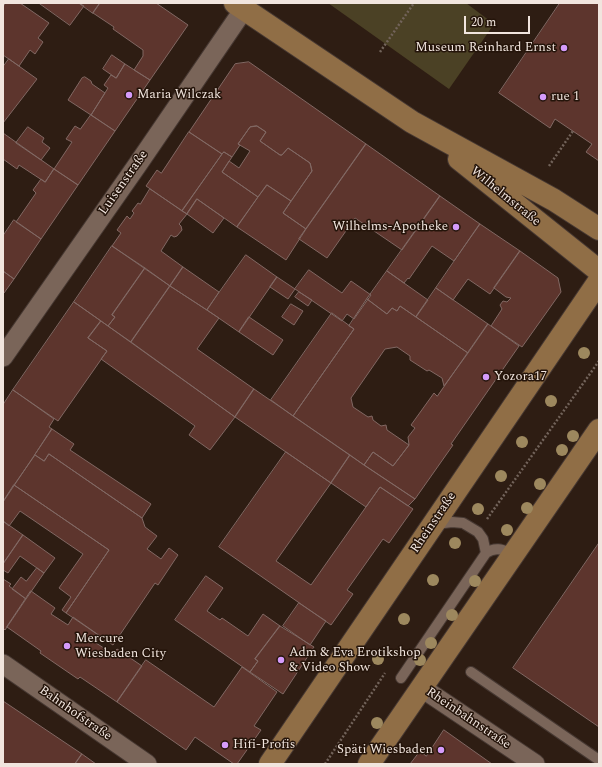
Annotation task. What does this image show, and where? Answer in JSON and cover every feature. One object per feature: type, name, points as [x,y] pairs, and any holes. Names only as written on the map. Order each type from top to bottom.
[{"type":"main road","name":"Wilhelmstraße","points":[[243,5],[412,122],[599,271]]},
{"type":"main road","name":"Wilhelmstraße","points":[[412,122],[554,200],[599,229]]},
{"type":"main road","name":"Rheinstraße","points":[[270,764],[599,281]]},
{"type":"main road","points":[[369,764],[599,430]]},
{"type":"street","name":"Luisenstraße","points":[[3,356],[138,164],[243,5]]},
{"type":"street","name":"Bahnhofstraße","points":[[3,664],[147,764]]},
{"type":"street","name":"Rheinbahnstraße","points":[[422,688],[534,764]]},
{"type":"lane","points":[[433,524],[452,522],[463,523],[478,532],[483,539],[486,553]]},
{"type":"lane","points":[[401,678],[486,553],[492,549],[500,549],[514,554]]},
{"type":"lane","points":[[471,672],[599,760]]},
{"type":"path","points":[[380,52],[414,3]]},
{"type":"path","points":[[549,166],[573,131]]},
{"type":"shaded area","points":[[328,3],[466,3],[494,24],[449,89]]},
{"type":"building","points":[[6,3],[20,3],[49,23],[38,38],[43,42],[35,54],[30,50],[19,66],[3,55],[3,7]]},
{"type":"building","points":[[39,3],[79,3],[84,6],[70,25]]},
{"type":"building","points":[[79,3],[100,3],[93,13]]},
{"type":"building","points":[[100,3],[156,3],[188,25],[150,80],[134,70],[143,56],[143,50],[113,29],[114,27],[93,13]]},
{"type":"building","name":"Museum Reinhard Ernst","points":[[560,3],[599,3],[599,161],[586,152],[592,144],[555,119],[550,128],[499,93]]},
{"type":"building","points":[[112,55],[125,64],[116,78],[103,69]]},
{"type":"building","points":[[9,59],[37,79],[3,123],[3,67]]},
{"type":"building","points":[[249,62],[366,144],[306,229],[283,213],[312,171],[310,163],[288,148],[282,155],[280,155],[260,141],[266,132],[257,126],[250,127],[238,144],[240,145],[232,157],[224,152],[222,154],[189,132],[235,64]]},
{"type":"building","points":[[125,64],[150,80],[115,131],[91,115],[108,88],[104,85],[111,75],[116,78]]},
{"type":"building","points":[[85,77],[105,93],[91,115],[68,100],[82,78]]},
{"type":"building","points":[[91,115],[115,131],[78,185],[54,169],[72,142],[66,139],[75,126],[80,129]]},
{"type":"building","points":[[257,126],[266,132],[260,141],[280,155],[282,155],[288,148],[310,163],[312,171],[291,201],[267,185],[258,197],[222,172],[229,161],[239,168],[250,151],[238,144],[250,127]]},
{"type":"building","points":[[28,127],[44,138],[42,142],[50,148],[41,160],[16,143]]},
{"type":"building","points":[[189,132],[222,154],[182,211],[146,186],[157,170],[161,173]]},
{"type":"building","points":[[3,133],[54,169],[45,182],[19,165],[17,169],[3,159]]},
{"type":"building","points":[[366,144],[440,196],[402,250],[355,218],[327,258],[299,239]]},
{"type":"building","points":[[224,152],[232,157],[222,172],[258,197],[237,227],[197,199],[187,214],[182,211]]},
{"type":"building","points":[[54,169],[78,185],[41,239],[16,222],[36,193],[33,190],[41,179],[45,182]]},
{"type":"building","points":[[267,185],[291,201],[283,213],[306,229],[286,260],[237,227]]},
{"type":"building","points":[[150,189],[187,214],[179,224],[182,230],[177,236],[174,237],[171,235],[161,251],[183,267],[170,286],[112,246],[121,233],[117,230],[127,216],[130,219],[134,213],[132,211],[138,203],[140,204]]},
{"type":"building","points":[[440,196],[480,224],[454,261],[432,246],[409,279],[408,278],[404,283],[387,271]]},
{"type":"building","points":[[197,199],[224,218],[213,233],[187,214]]},
{"type":"building","points":[[14,220],[41,239],[14,279],[3,271],[3,236]]},
{"type":"building","points":[[480,224],[520,251],[490,294],[468,279],[453,300],[436,288]]},
{"type":"building","points":[[112,246],[145,268],[112,315],[115,317],[108,326],[74,302]]},
{"type":"building","points":[[520,251],[558,278],[561,292],[522,347],[491,326],[502,309],[500,305],[503,301],[507,302],[511,298],[506,297],[494,288]]},
{"type":"building","points":[[246,255],[277,277],[239,332],[207,310]]},
{"type":"building","points":[[183,267],[219,292],[207,310],[170,286]]},
{"type":"building","points":[[145,268],[170,286],[131,342],[108,326],[115,317],[112,315]]},
{"type":"building","points":[[309,270],[342,293],[351,281],[371,295],[354,319],[347,314],[342,321],[295,289]]},
{"type":"building","points":[[3,271],[14,279],[4,293],[3,292]]},
{"type":"building","points":[[387,271],[428,300],[416,317],[400,306],[397,311],[392,308],[387,314],[367,299]]},
{"type":"building","points":[[277,277],[295,289],[288,299],[270,287]]},
{"type":"building","points":[[170,286],[219,318],[197,349],[254,389],[235,417],[131,342]]},
{"type":"building","points":[[436,288],[488,324],[468,353],[416,317]]},
{"type":"building","points":[[299,292],[312,300],[308,306],[295,297]]},
{"type":"building","points":[[367,299],[387,314],[392,308],[397,311],[400,306],[468,353],[444,386],[442,378],[429,370],[427,371],[410,360],[410,356],[397,347],[385,349],[351,398],[353,407],[368,417],[372,416],[373,420],[381,426],[386,425],[387,430],[409,445],[393,466],[373,452],[364,465],[293,416],[354,329],[349,326]]},
{"type":"building","points":[[74,302],[101,321],[88,338],[107,351],[58,421],[13,390]]},
{"type":"building","points":[[291,304],[303,311],[294,325],[282,317]]},
{"type":"building","points":[[332,313],[354,329],[293,416],[271,400]]},
{"type":"building","points":[[249,317],[283,340],[273,355],[239,332]]},
{"type":"building","points":[[101,321],[235,417],[210,450],[189,435],[195,426],[101,359],[107,351],[88,338]]},
{"type":"building","points":[[488,324],[519,346],[415,499],[364,465],[373,452],[393,466],[409,445],[408,437],[415,428],[411,425],[434,393],[437,396]]},
{"type":"building","points":[[254,389],[350,455],[331,483],[235,417]]},
{"type":"building","points":[[13,390],[54,419],[49,427],[52,429],[3,502],[3,405]]},
{"type":"building","points":[[52,429],[74,444],[70,450],[151,504],[142,518],[49,454],[44,461],[35,455]]},
{"type":"building","points":[[286,452],[331,483],[276,561],[311,585],[380,487],[413,509],[389,543],[383,539],[347,590],[353,594],[331,625],[219,547]]},
{"type":"building","points":[[49,454],[142,518],[145,527],[157,536],[147,549],[161,559],[169,548],[178,555],[158,585],[155,583],[113,645],[66,613],[109,550],[14,485],[35,455],[44,461]]},
{"type":"building","points":[[350,455],[415,499],[408,506],[380,487],[366,507],[331,483]]},
{"type":"building","points":[[14,485],[109,550],[66,613],[62,610],[71,597],[59,588],[83,554],[20,511],[9,526],[3,521],[3,502]]},
{"type":"building","points":[[3,521],[23,535],[3,564]]},
{"type":"building","points":[[23,535],[55,558],[44,573],[20,556],[8,573],[3,570],[3,564]]},
{"type":"building","points":[[599,543],[599,727],[513,668]]},
{"type":"building","points":[[37,568],[44,573],[26,599],[12,589],[21,577],[26,581]]},
{"type":"building","points":[[206,576],[223,588],[207,611],[220,620],[222,618],[248,636],[263,614],[280,626],[255,659],[258,661],[250,672],[175,620]]},
{"type":"building","points":[[3,579],[11,584],[9,586],[26,599],[5,630],[3,628]]},
{"type":"building","name":"Mercure Wiesbaden City","points":[[31,591],[55,608],[51,614],[68,625],[73,617],[100,636],[96,643],[113,654],[117,649],[142,666],[117,702],[80,677],[78,679],[40,653],[41,651],[7,627]]},
{"type":"building","points":[[299,603],[326,621],[310,645],[283,626]]},
{"type":"building","name":"Adm & Eva Erotikshop & Video Show","points":[[280,626],[314,647],[283,694],[250,672],[258,661],[255,659]]},
{"type":"building","points":[[146,660],[214,707],[242,667],[277,692],[254,726],[261,730],[237,764],[234,764],[195,737],[186,750],[117,702]]},
{"type":"building","points":[[3,701],[82,754],[75,764],[3,764]]},
{"type":"building","points":[[444,730],[492,764],[410,764],[420,751],[426,756]]},
{"type":"building","points":[[82,754],[96,764],[75,764]]},
{"type":"place","name":"Museum Reinhard Ernst","points":[[564,48]]},
{"type":"place","name":"Maria Wilczak","points":[[129,95]]},
{"type":"place","name":"rue 1","points":[[543,97]]},
{"type":"place","name":"Wilhelms-Apotheke","points":[[456,227]]},
{"type":"place","name":"Yozora17","points":[[486,377]]},
{"type":"place","name":"Mercure Wiesbaden City","points":[[67,646]]},
{"type":"place","name":"Adm & Eva Erotikshop & Video Show","points":[[281,660]]},
{"type":"place","name":"Hifi-Profis","points":[[225,745]]},
{"type":"place","name":"Späti Wiesbaden","points":[[441,750]]}]
